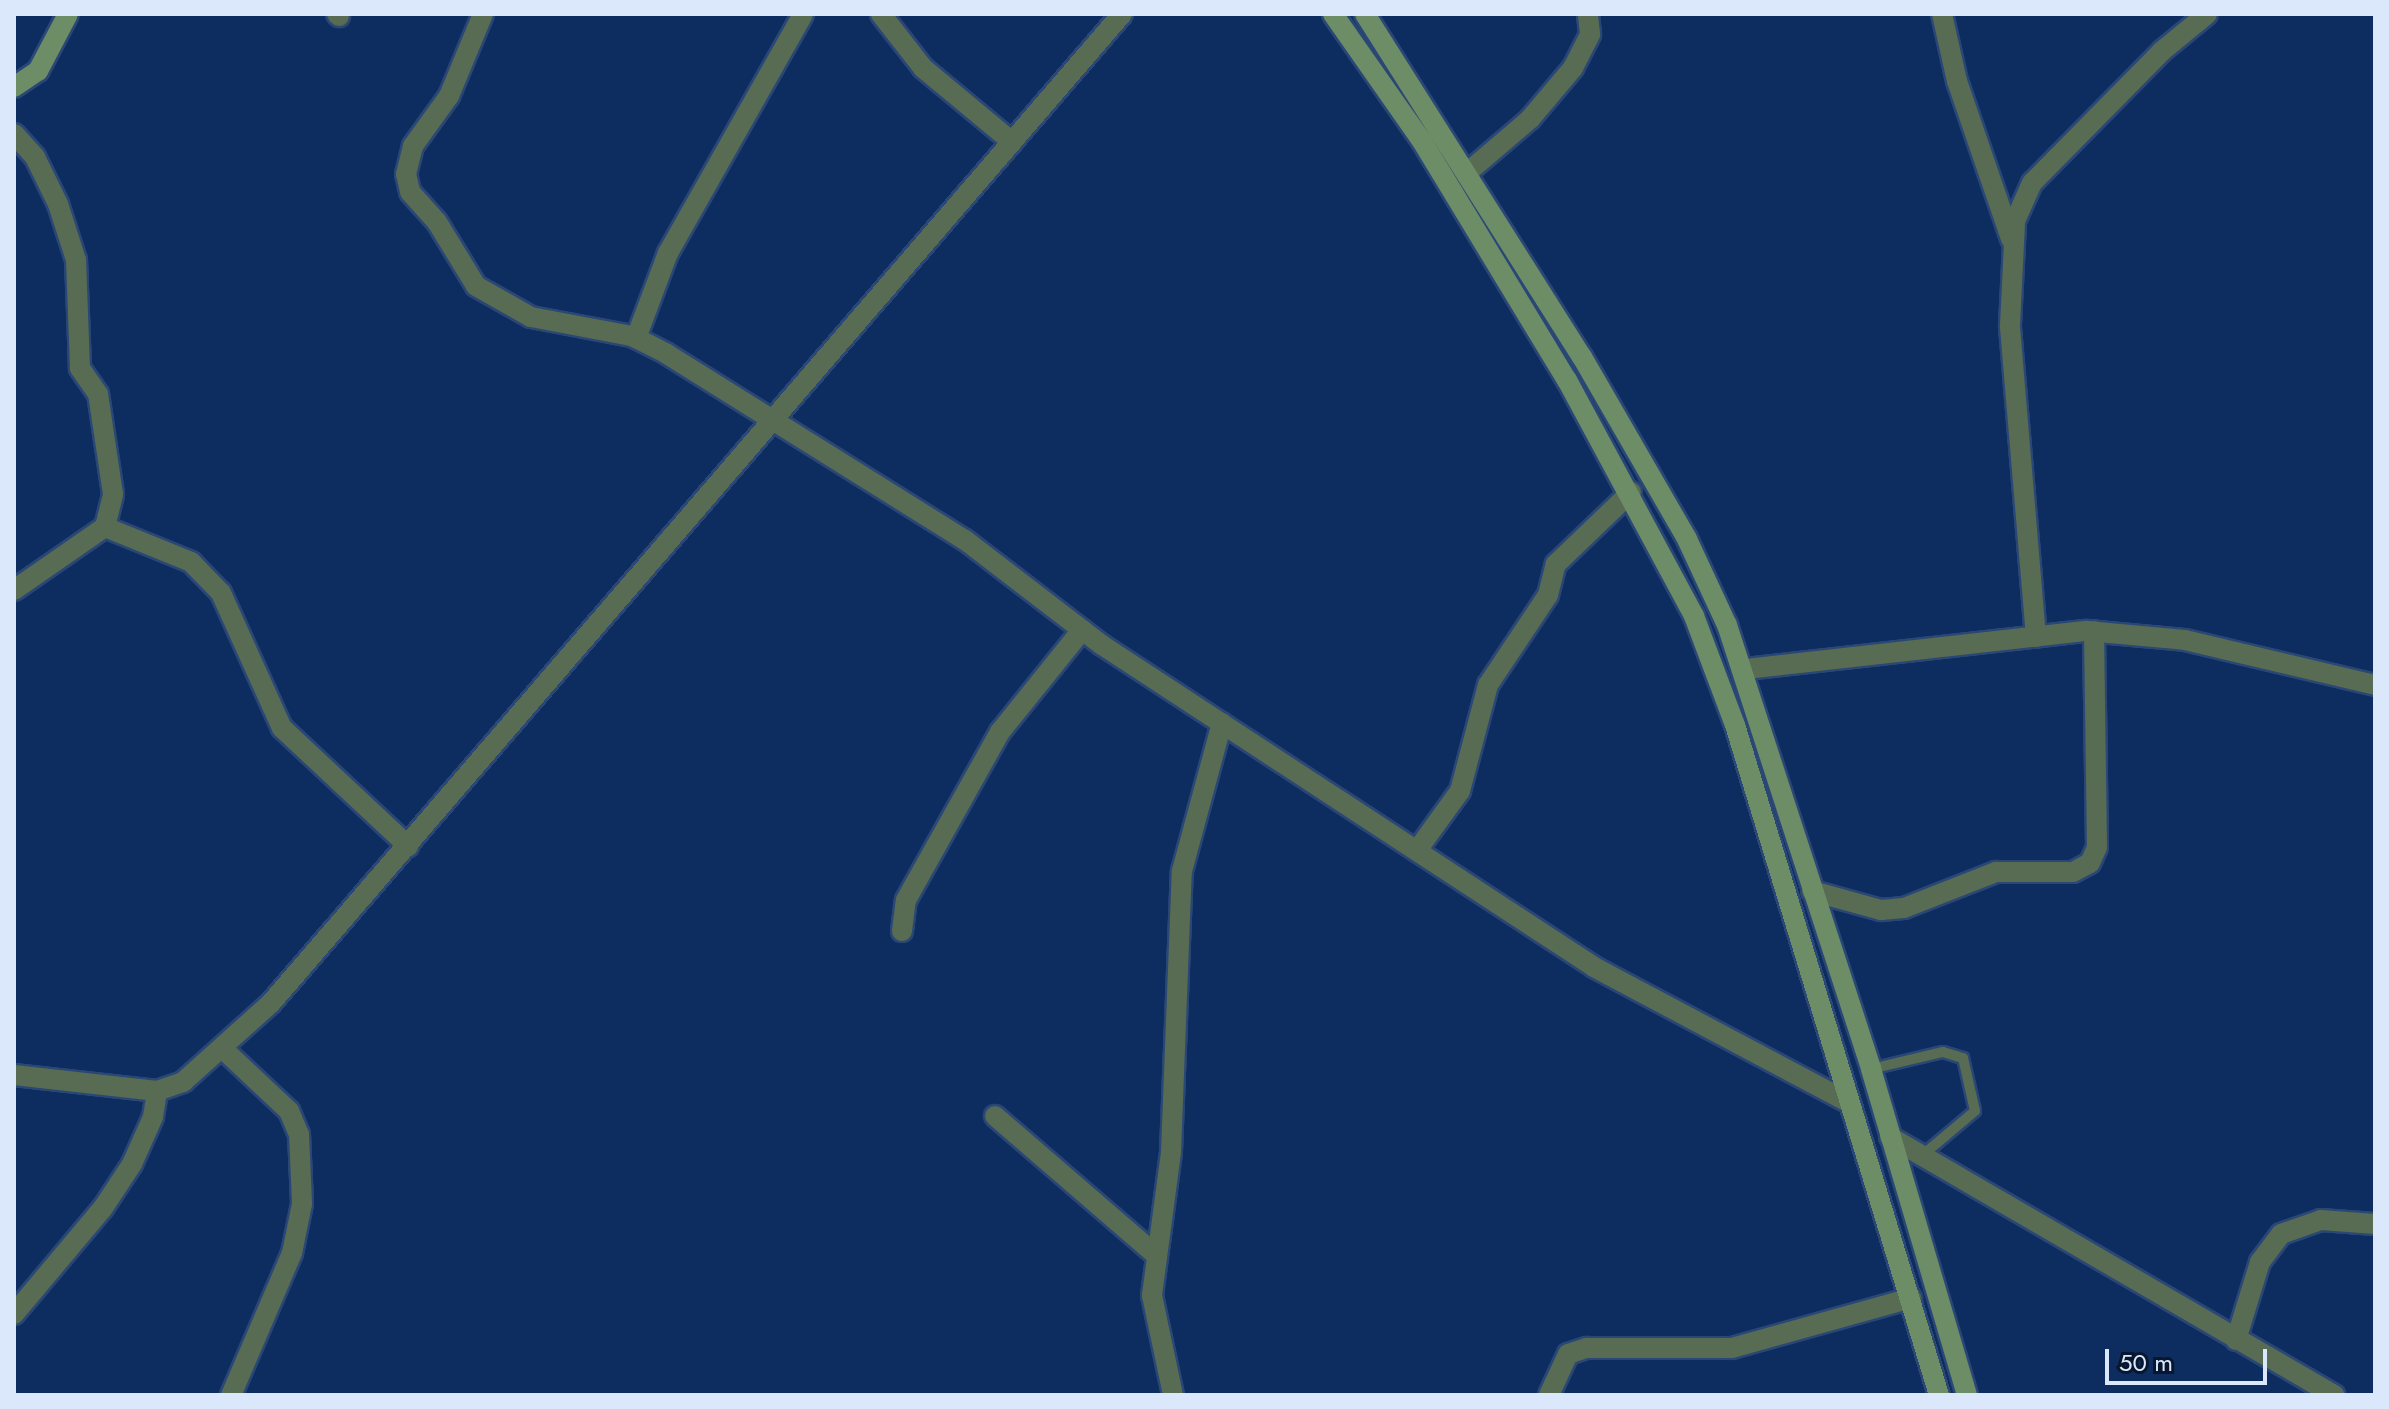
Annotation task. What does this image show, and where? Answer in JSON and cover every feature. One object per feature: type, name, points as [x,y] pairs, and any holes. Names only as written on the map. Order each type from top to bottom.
[{"type":"main road","points":[[14,87],[38,71],[68,14]]},
{"type":"main road","points":[[1333,14],[1422,141],[1631,492],[1719,675],[1939,1395]]},
{"type":"main road","points":[[1365,14],[1468,172],[1687,539],[1746,669],[1812,891],[1871,1069],[1967,1395]]},
{"type":"street","points":[[483,14],[449,96],[413,146],[406,174],[410,192],[437,222],[476,286],[531,317],[636,338],[965,540],[1082,630],[1594,967],[1848,1102]]},
{"type":"street","points":[[636,338],[668,253],[803,14]]},
{"type":"street","points":[[881,14],[923,68],[1012,142]]},
{"type":"street","points":[[14,1075],[157,1091],[183,1082],[223,1049],[335,934],[771,419],[1122,14]]},
{"type":"street","points":[[1468,172],[1530,119],[1573,68],[1590,34],[1588,14]]},
{"type":"street","points":[[1942,14],[1957,81],[2013,245]]},
{"type":"street","points":[[2036,637],[2010,325],[2015,221],[2032,183],[2162,51],[2207,14]]},
{"type":"street","points":[[14,134],[35,157],[58,204],[76,260],[80,368],[98,394],[113,494],[105,527],[14,590]]},
{"type":"street","points":[[1418,849],[1460,791],[1488,685],[1548,595],[1556,564],[1631,492]]},
{"type":"street","points":[[105,527],[191,562],[221,593],[282,728],[408,846]]},
{"type":"street","points":[[902,931],[906,900],[1000,732],[1082,630]]},
{"type":"street","points":[[1746,669],[2094,631],[2185,640],[2375,685]]},
{"type":"street","points":[[1812,891],[1881,910],[1904,908],[1996,872],[2073,872],[2090,863],[2097,821],[2094,631]]},
{"type":"street","points":[[1173,1395],[1152,1295],[1171,1152],[1182,871],[1222,723]]},
{"type":"street","points":[[223,1049],[289,1111],[299,1134],[302,1204],[292,1253],[231,1395]]},
{"type":"street","points":[[14,1314],[66,1255],[132,1164],[153,1117],[157,1091]]},
{"type":"street","points":[[995,1116],[1156,1255]]},
{"type":"street","points":[[1890,1137],[2334,1395]]},
{"type":"street","points":[[2236,1340],[2260,1262],[2281,1234],[2321,1220],[2375,1224]]},
{"type":"street","points":[[1549,1395],[1568,1354],[1587,1348],[1732,1348],[1911,1298]]},
{"type":"lane","points":[[1871,1069],[1943,1052],[1954,1051],[1963,1058],[1975,1111],[1924,1154]]}]
